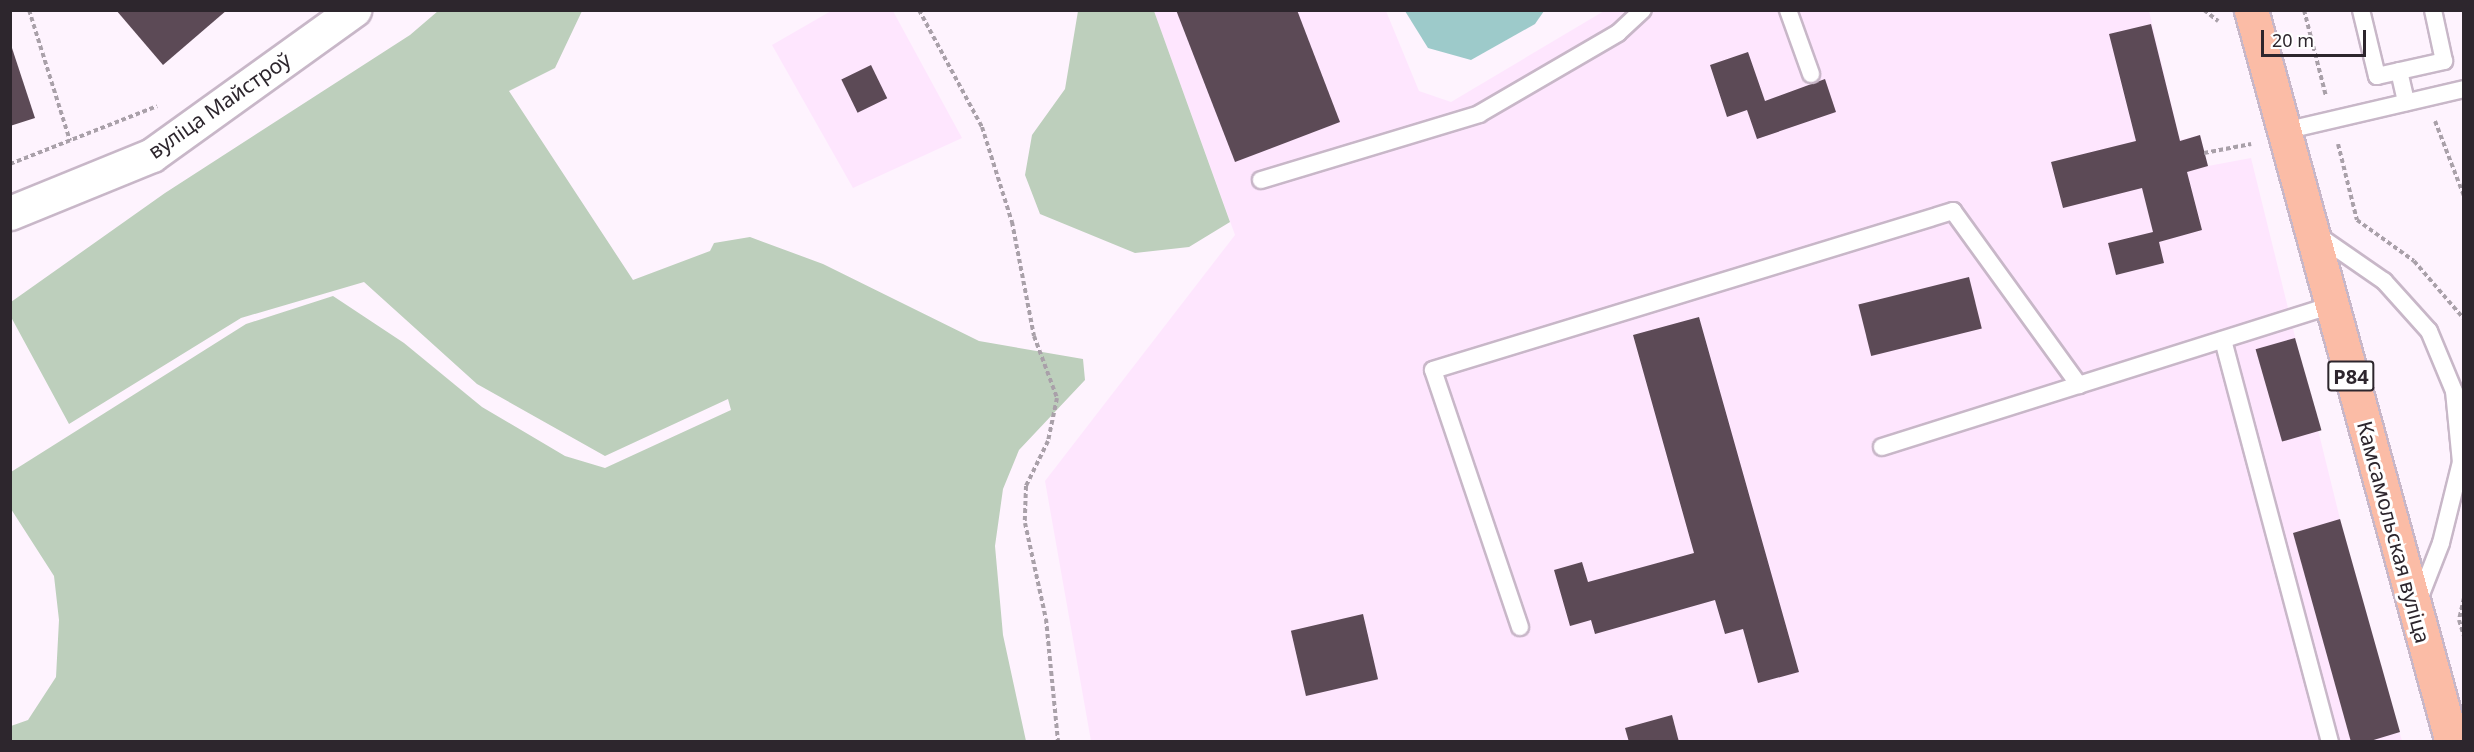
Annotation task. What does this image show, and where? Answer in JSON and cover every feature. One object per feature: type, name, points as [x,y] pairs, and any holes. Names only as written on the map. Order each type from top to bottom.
[{"type":"main road","name":"Камсамольская вуліца","points":[[2251,10],[2272,136],[2311,232],[2452,741]]},
{"type":"street","name":"вуліца Майстроў","points":[[10,213],[152,155],[354,10]]},
{"type":"lane","points":[[1262,180],[1479,114],[1618,33],[1643,10]]},
{"type":"lane","points":[[1788,10],[1811,74]]},
{"type":"lane","points":[[2361,10],[2377,76],[2444,61],[2433,10]]},
{"type":"lane","points":[[2399,71],[2406,102]]},
{"type":"lane","points":[[2272,136],[2463,89]]},
{"type":"lane","points":[[1520,627],[1433,370],[1953,211],[2079,385]]},
{"type":"lane","points":[[2311,232],[2384,281],[2429,331],[2454,391],[2462,462],[2441,543],[2415,608]]},
{"type":"lane","points":[[1882,447],[2332,305]]},
{"type":"lane","points":[[2223,340],[2330,741]]},
{"type":"path","points":[[29,10],[70,141]]},
{"type":"path","points":[[919,10],[982,127],[1012,222],[1034,336],[1057,398],[1048,441],[1026,486],[1025,524],[1046,619],[1058,741]]},
{"type":"path","points":[[2428,97],[2463,196]]},
{"type":"path","points":[[10,164],[157,106]]},
{"type":"path","points":[[2204,153],[2272,136]]},
{"type":"path","points":[[2414,261],[2463,319]]},
{"type":"path","points":[[2463,598],[2459,620],[2463,636]]},
{"type":"shaded area","points":[[438,11],[582,11],[555,68],[509,91],[633,280],[710,251],[714,243],[750,237],[823,264],[979,341],[1083,359],[1085,380],[1019,450],[1003,489],[995,546],[1003,635],[1026,741],[11,741],[11,726],[28,720],[56,677],[59,620],[54,576],[11,509],[11,472],[246,324],[333,296],[404,343],[482,407],[565,456],[605,468],[731,410],[728,399],[605,456],[477,384],[364,282],[241,318],[69,424],[11,317],[11,302],[165,193],[410,35]]},
{"type":"shaded area","points":[[831,11],[893,11],[962,138],[853,188],[772,45]]},
{"type":"shaded area","points":[[1078,11],[1154,11],[1230,222],[1189,247],[1135,253],[1040,214],[1025,175],[1032,135],[1065,89]]},
{"type":"shaded area","points":[[1154,11],[1386,11],[1419,91],[1451,102],[1604,11],[2149,11],[2180,140],[2200,135],[2208,166],[2251,158],[2340,519],[2402,741],[1091,741],[1045,481],[1235,235]]},
{"type":"shaded area","points":[[1405,11],[1544,11],[1535,24],[1471,60],[1428,48]]},
{"type":"building","points":[[116,10],[227,10],[163,65]]},
{"type":"building","points":[[1176,10],[1297,10],[1340,122],[1235,162]]},
{"type":"building","points":[[2151,24],[2180,141],[2200,135],[2208,166],[2187,172],[2202,230],[2159,242],[2164,263],[2116,275],[2108,243],[2153,232],[2142,188],[2063,208],[2051,162],[2136,141],[2109,34]]},
{"type":"building","points":[[10,42],[35,118],[10,126]]},
{"type":"building","points":[[1748,52],[1765,101],[1825,79],[1836,112],[1757,139],[1747,110],[1727,117],[1710,65]]},
{"type":"building","points":[[871,65],[887,98],[858,113],[841,79]]},
{"type":"building","points":[[1969,277],[1982,328],[1871,356],[1858,305]]},
{"type":"building","points":[[1699,317],[1799,672],[1758,683],[1743,629],[1725,634],[1715,600],[1595,634],[1591,620],[1570,626],[1554,570],[1582,562],[1588,582],[1694,553],[1633,335]]},
{"type":"building","points":[[2295,338],[2321,430],[2282,442],[2256,349]]},
{"type":"building","points":[[2340,519],[2400,732],[2367,742],[2351,742],[2293,533]]},
{"type":"building","points":[[1363,614],[1378,679],[1306,696],[1291,631]]},
{"type":"building","points":[[1672,715],[1679,742],[1629,742],[1625,728]]}]
